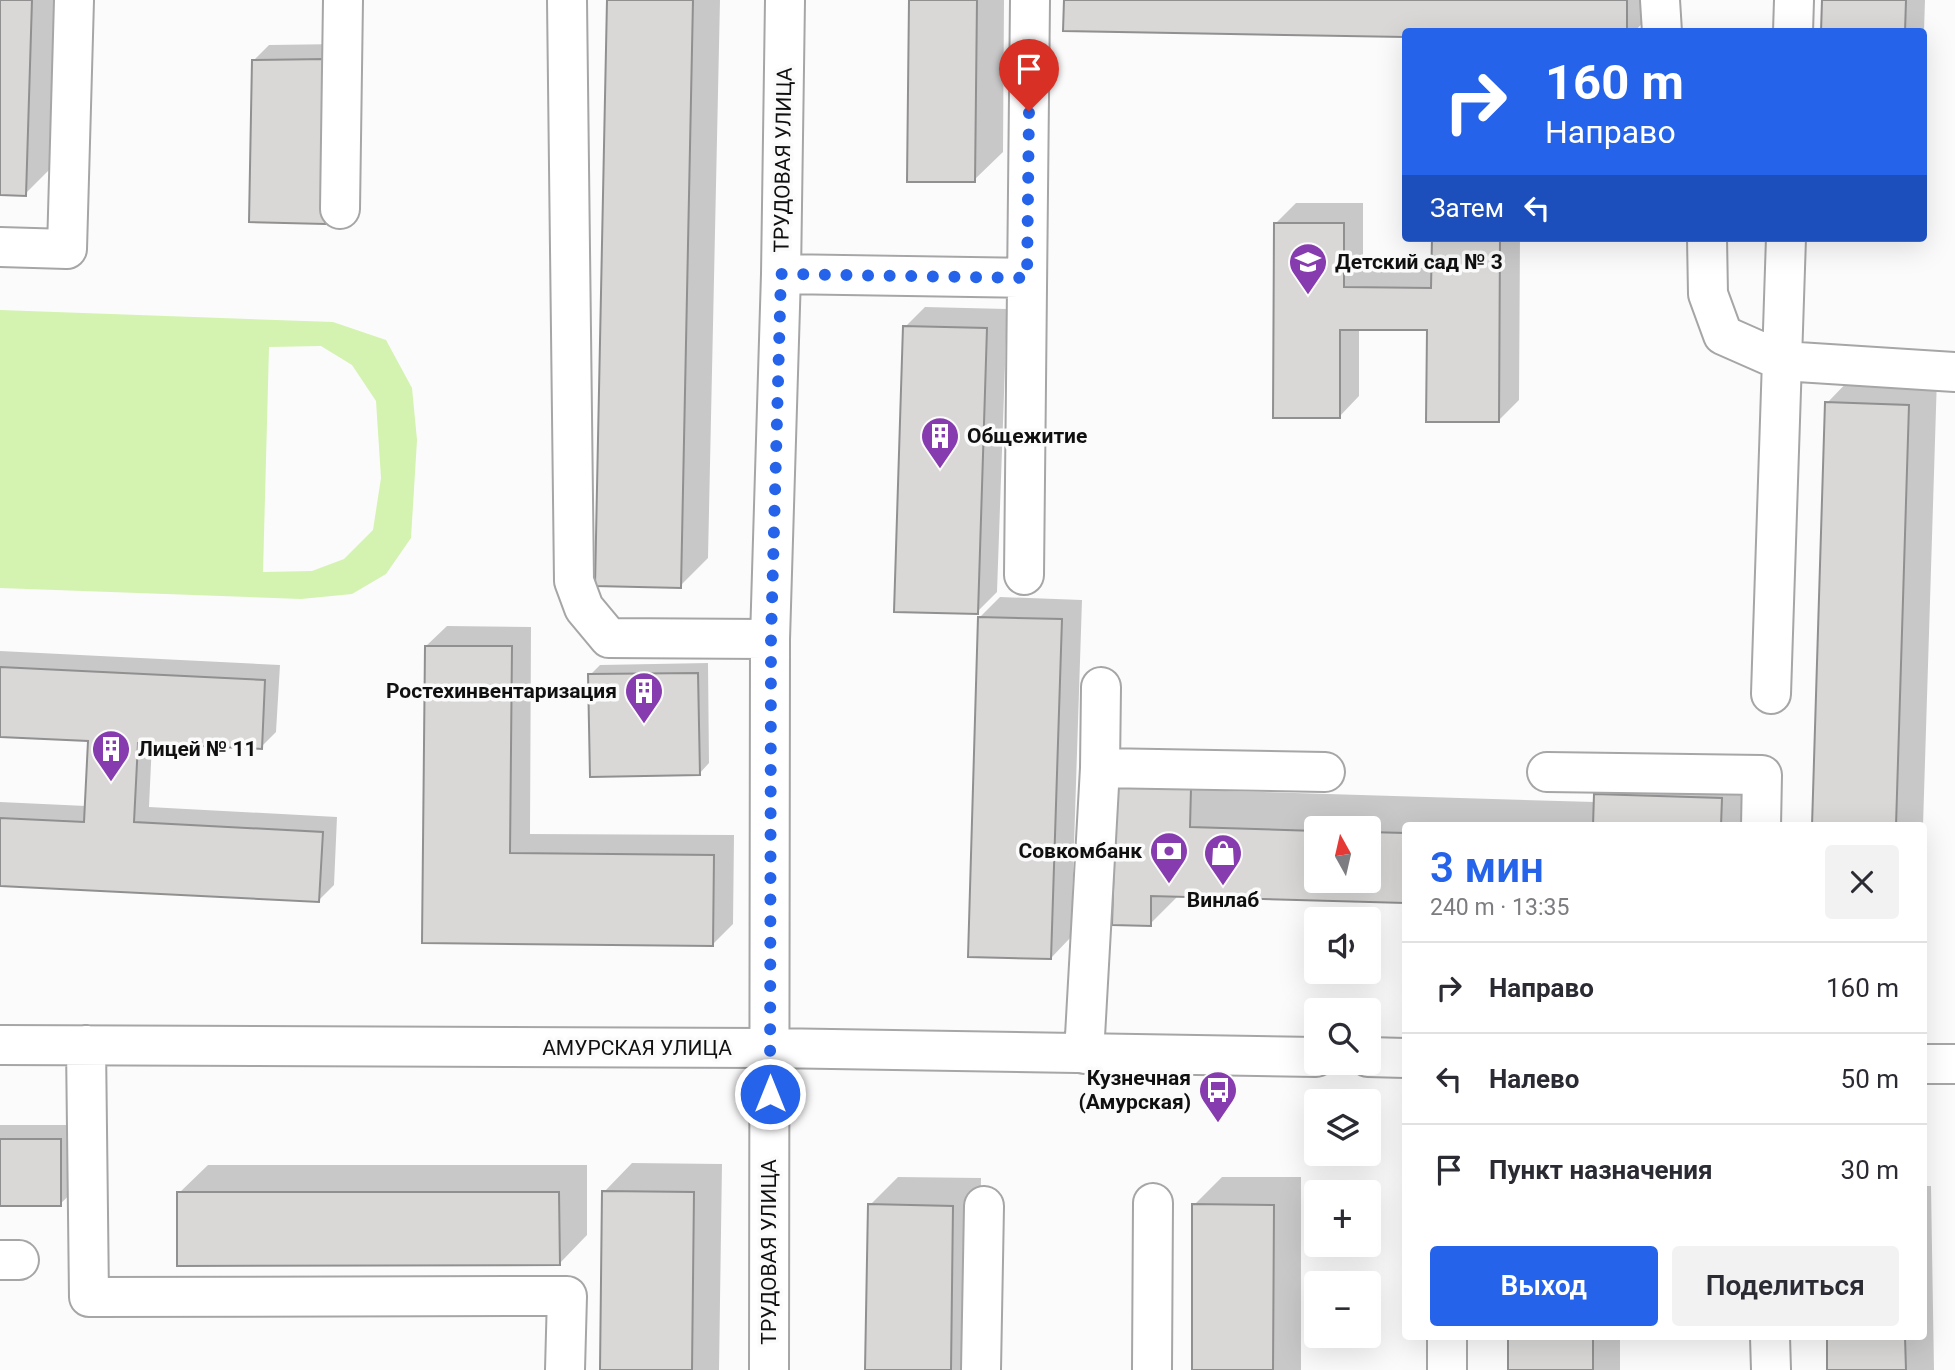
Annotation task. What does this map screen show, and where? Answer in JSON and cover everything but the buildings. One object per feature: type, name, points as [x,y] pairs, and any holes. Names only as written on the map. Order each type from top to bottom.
[{"type":"street","points":[[0,247],[67,249],[74,0]]},
{"type":"street","points":[[340,209],[343,0]]},
{"type":"street","points":[[567,0],[575,581],[584,608],[609,638],[771,639]]},
{"type":"street","name":"ТРУДОВАЯ УЛИЦА","points":[[769,1370],[771,639],[785,0]]},
{"type":"street","points":[[1024,575],[1030,0]]},
{"type":"street","points":[[1660,0],[1662,28]]},
{"type":"street","points":[[1793,28],[1794,0]]},
{"type":"street","points":[[1707,242],[1708,294],[1723,335],[1782,361],[1955,372]]},
{"type":"street","points":[[1771,694],[1786,242]]},
{"type":"street","points":[[781,274],[1027,278]]},
{"type":"street","points":[[1084,1054],[1100,768],[1101,687]]},
{"type":"street","points":[[1100,768],[1325,772]]},
{"type":"street","points":[[1547,772],[1762,775],[1761,822]]},
{"type":"street","name":"АМУРСКАЯ УЛИЦА","points":[[0,1045],[770,1048],[1304,1057]]},
{"type":"street","points":[[86,1045],[89,1297],[567,1296],[565,1370]]},
{"type":"street","points":[[1381,1057],[1402,1058]]},
{"type":"street","points":[[1927,1064],[1955,1064]]},
{"type":"street","points":[[1152,1370],[1153,1203]]},
{"type":"street","points":[[981,1370],[984,1206]]},
{"type":"street","points":[[1447,1340],[1447,1370]]},
{"type":"street","points":[[1770,1340],[1771,1370]]},
{"type":"green space","points":[[0,310],[333,322],[386,340],[412,388],[417,440],[411,538],[386,574],[352,594],[301,599],[0,588]],"holes":[[[321,346],[352,365],[376,401],[381,478],[373,530],[344,559],[312,571],[263,572],[269,347]]]},
{"type":"place","name":"Детский сад № 3","points":[[1308,296]]},
{"type":"place","name":"Общежитие","points":[[940,470]]},
{"type":"place","name":"Ростехинвентаризация","points":[[644,725]]},
{"type":"place","name":"Лицей № 11","points":[[111,783]]},
{"type":"place","name":"Совкомбанк","points":[[1169,885]]},
{"type":"place","name":"Винлаб","points":[[1223,887]]},
{"type":"place","name":"Кузнечная (Амурская)","points":[[1218,1124]]},
{"type":"route","points":[[770,1094],[771,639],[781,274],[1027,278],[1029,111]]}]
